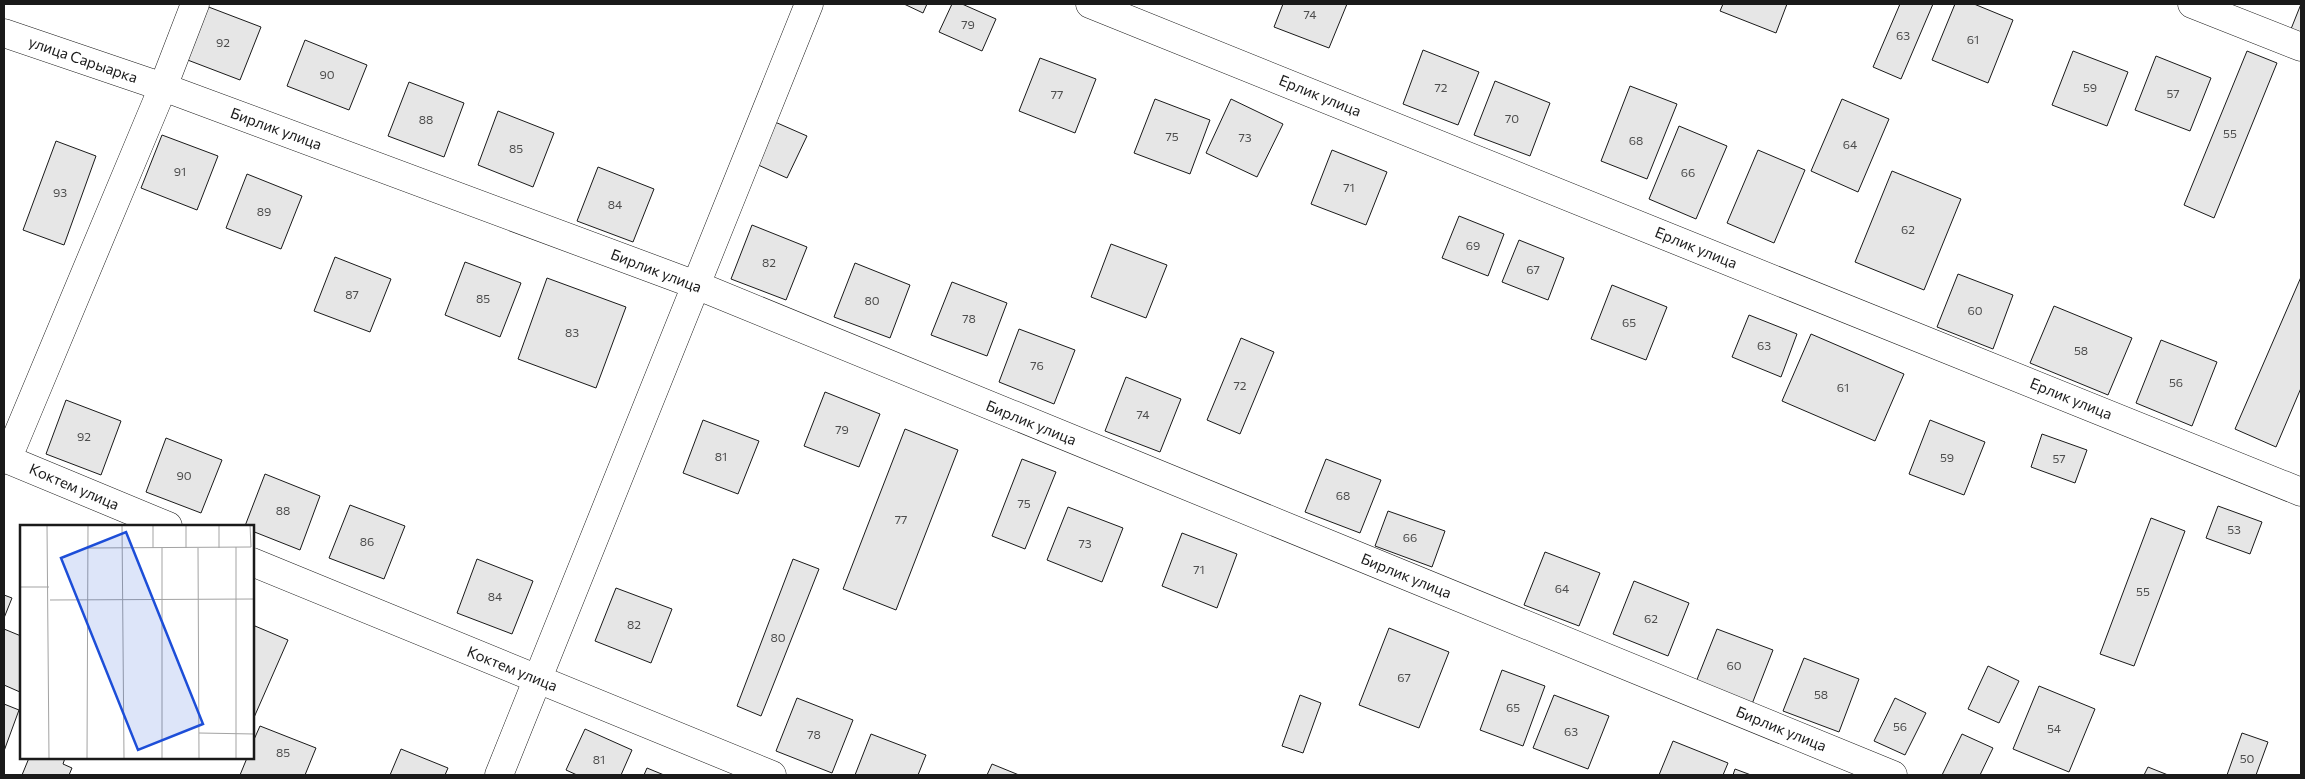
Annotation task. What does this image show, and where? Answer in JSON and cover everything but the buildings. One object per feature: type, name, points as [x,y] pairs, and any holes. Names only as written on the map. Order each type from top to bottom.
[{"type":"street","points":[[6,459],[163,87],[195,4]]},
{"type":"street","points":[[499,775],[809,4]]},
{"type":"street","name":"Ерлик улица","points":[[1090,4],[2301,492]]},
{"type":"street","points":[[2192,4],[2301,47]]},
{"type":"street","name":"улица Сарыарка","points":[[4,33],[163,87]]},
{"type":"street","name":"Бирлик улица","points":[[163,87],[696,285],[1892,775]]},
{"type":"street","name":"Коктем улица","points":[[6,459],[166,525]]},
{"type":"street","name":"Коктем улица","points":[[254,563],[772,775]]}]
